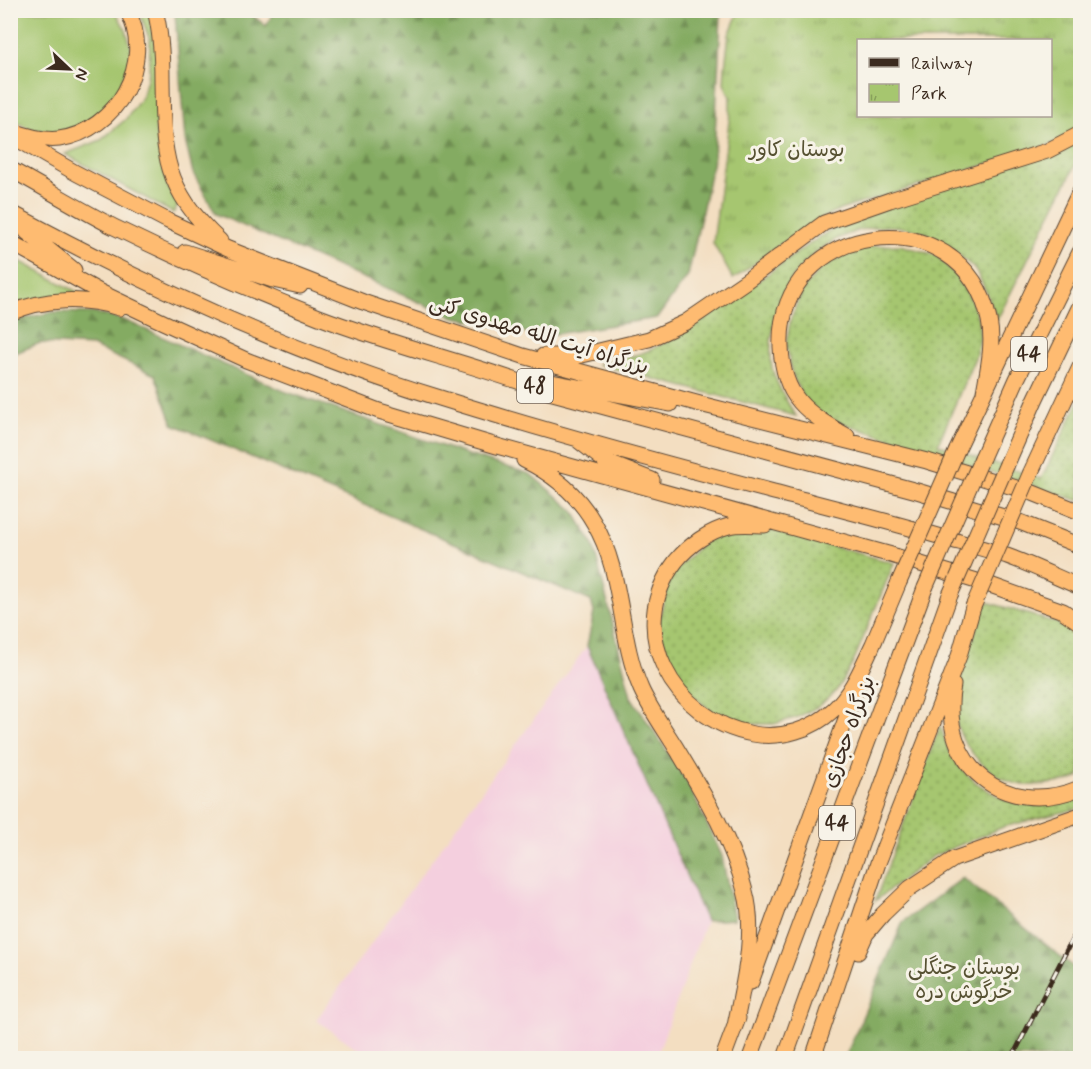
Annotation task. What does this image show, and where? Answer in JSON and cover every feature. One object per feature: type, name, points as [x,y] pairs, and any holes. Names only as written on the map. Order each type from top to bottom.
[{"type":"highway","points":[[10,130],[56,139],[82,132],[108,115],[119,102],[131,80],[136,63],[137,43],[134,26],[127,10]]},
{"type":"highway","points":[[155,10],[162,43],[163,127],[170,170],[177,190],[189,208],[228,249]]},
{"type":"highway","points":[[523,356],[578,356],[649,339],[686,322],[824,223],[1047,151],[1080,134]]},
{"type":"highway","name":"بزرگراه آیت الله مهدوی کنی","points":[[10,135],[128,201],[228,249],[344,295],[523,356],[700,404],[927,461],[1012,487],[1079,512]]},
{"type":"highway","name":"48","points":[[10,169],[114,227],[213,274],[320,317],[438,357],[501,374],[549,392],[917,491],[1020,522],[1080,546]]},
{"type":"highway","points":[[723,1059],[874,640],[957,450],[1080,191]]},
{"type":"highway","points":[[10,212],[28,233],[100,292]]},
{"type":"highway","name":"48","points":[[10,212],[97,259],[183,299],[272,337],[438,398],[768,491],[912,528],[1006,556],[1080,587]]},
{"type":"highway","points":[[138,237],[273,280],[344,295]]},
{"type":"highway","points":[[863,445],[814,417],[801,405],[791,390],[782,355],[781,335],[784,315],[790,298],[807,272],[823,257],[839,248],[868,238],[898,237],[936,248],[956,262],[977,288],[985,304],[989,320],[991,337],[984,392]]},
{"type":"highway","points":[[10,242],[100,292],[164,322],[309,385],[380,411],[497,446],[783,524],[982,583],[1063,611],[1080,623]]},
{"type":"highway","name":"بزرگراه حجازی","points":[[750,1059],[925,588],[1017,379],[1080,252]]},
{"type":"highway","points":[[10,313],[48,302],[82,300],[108,305],[164,322]]},
{"type":"highway","name":"44","points":[[784,1059],[950,596],[1035,400],[1080,306]]},
{"type":"highway","points":[[813,1059],[826,1026],[878,863],[958,656],[973,607],[1031,472],[1080,367]]},
{"type":"highway","points":[[501,374],[663,404],[700,404]]},
{"type":"highway","points":[[1061,406],[1080,384]]},
{"type":"highway","points":[[571,436],[606,462],[698,501]]},
{"type":"highway","points":[[497,446],[539,467],[561,484],[585,508],[603,538],[610,558],[626,636],[641,689],[717,816],[730,847],[746,891],[749,919],[748,950],[735,1026]]},
{"type":"highway","points":[[783,524],[741,524],[722,528],[691,546],[669,572],[657,601],[656,644],[666,673],[678,689],[702,714],[725,727],[766,736],[801,730],[833,711],[844,698],[874,640]]},
{"type":"highway","points":[[958,656],[950,699],[951,724],[958,750],[975,772],[989,783],[1020,795],[1048,796],[1068,793],[1080,788]]},
{"type":"highway","points":[[826,1026],[850,978],[866,934],[910,888],[954,859],[1080,815]]},
{"type":"shaded area","points":[[587,646],[706,921],[656,1058],[371,1058],[316,1020]]},
{"type":"green space","points":[[10,11],[115,11],[126,30],[133,54],[113,103],[84,126],[58,134],[31,129],[11,119]]},
{"type":"green space","points":[[139,11],[149,11],[158,56],[156,134],[168,187],[179,204],[173,213],[65,154],[101,140],[126,119],[142,97],[149,72],[150,40]]},
{"type":"green space","points":[[177,11],[247,11],[266,26],[274,11],[715,11],[721,15],[714,156],[688,276],[657,318],[542,336],[451,316],[216,214],[193,173],[185,140],[175,14]]},
{"type":"green space","name":"بوستان کاور","points":[[739,11],[1080,11],[1080,126],[1055,143],[833,212],[801,230],[733,279],[713,243],[730,114],[730,97],[724,83],[729,35]]},
{"type":"green space","points":[[1080,140],[1080,156],[997,320],[982,282],[972,266],[933,237],[905,228],[876,227],[847,234],[822,248],[800,268],[783,293],[771,340],[772,368],[776,381],[796,416],[597,364],[650,350],[676,337],[842,223]]},
{"type":"green space","points":[[900,245],[936,255],[956,276],[971,299],[978,319],[980,338],[976,355],[938,444],[1041,479],[1080,399],[1080,501],[824,417],[804,399],[792,374],[786,344],[791,318],[803,289],[824,266],[846,254],[869,246]]},
{"type":"green space","points":[[10,256],[85,296],[11,308]]},
{"type":"green space","points":[[54,312],[94,313],[124,320],[284,391],[465,454],[530,474],[573,510],[593,544],[631,697],[686,780],[722,856],[734,919],[706,921],[587,646],[594,612],[591,601],[173,424],[155,375],[92,346],[40,343],[11,355],[11,321]]},
{"type":"green space","points":[[748,528],[773,530],[894,563],[852,665],[836,691],[819,706],[798,717],[774,724],[747,724],[717,716],[675,680],[658,625],[670,576],[706,540]]},
{"type":"green space","points":[[987,602],[1060,624],[1080,636],[1080,776],[1077,778],[1065,782],[1036,785],[1018,784],[1006,780],[975,757],[961,735],[954,711],[956,686]]},
{"type":"green space","points":[[940,726],[950,753],[959,766],[987,790],[1011,801],[1034,805],[1080,797],[1080,808],[1003,827],[933,856],[875,901]]},
{"type":"green space","name":"بوستان جنگلی خرگوش دره","points":[[963,878],[1080,972],[1080,1058],[845,1058],[903,922]]},
{"type":"railway","points":[[1012,1058],[1080,924]]}]
